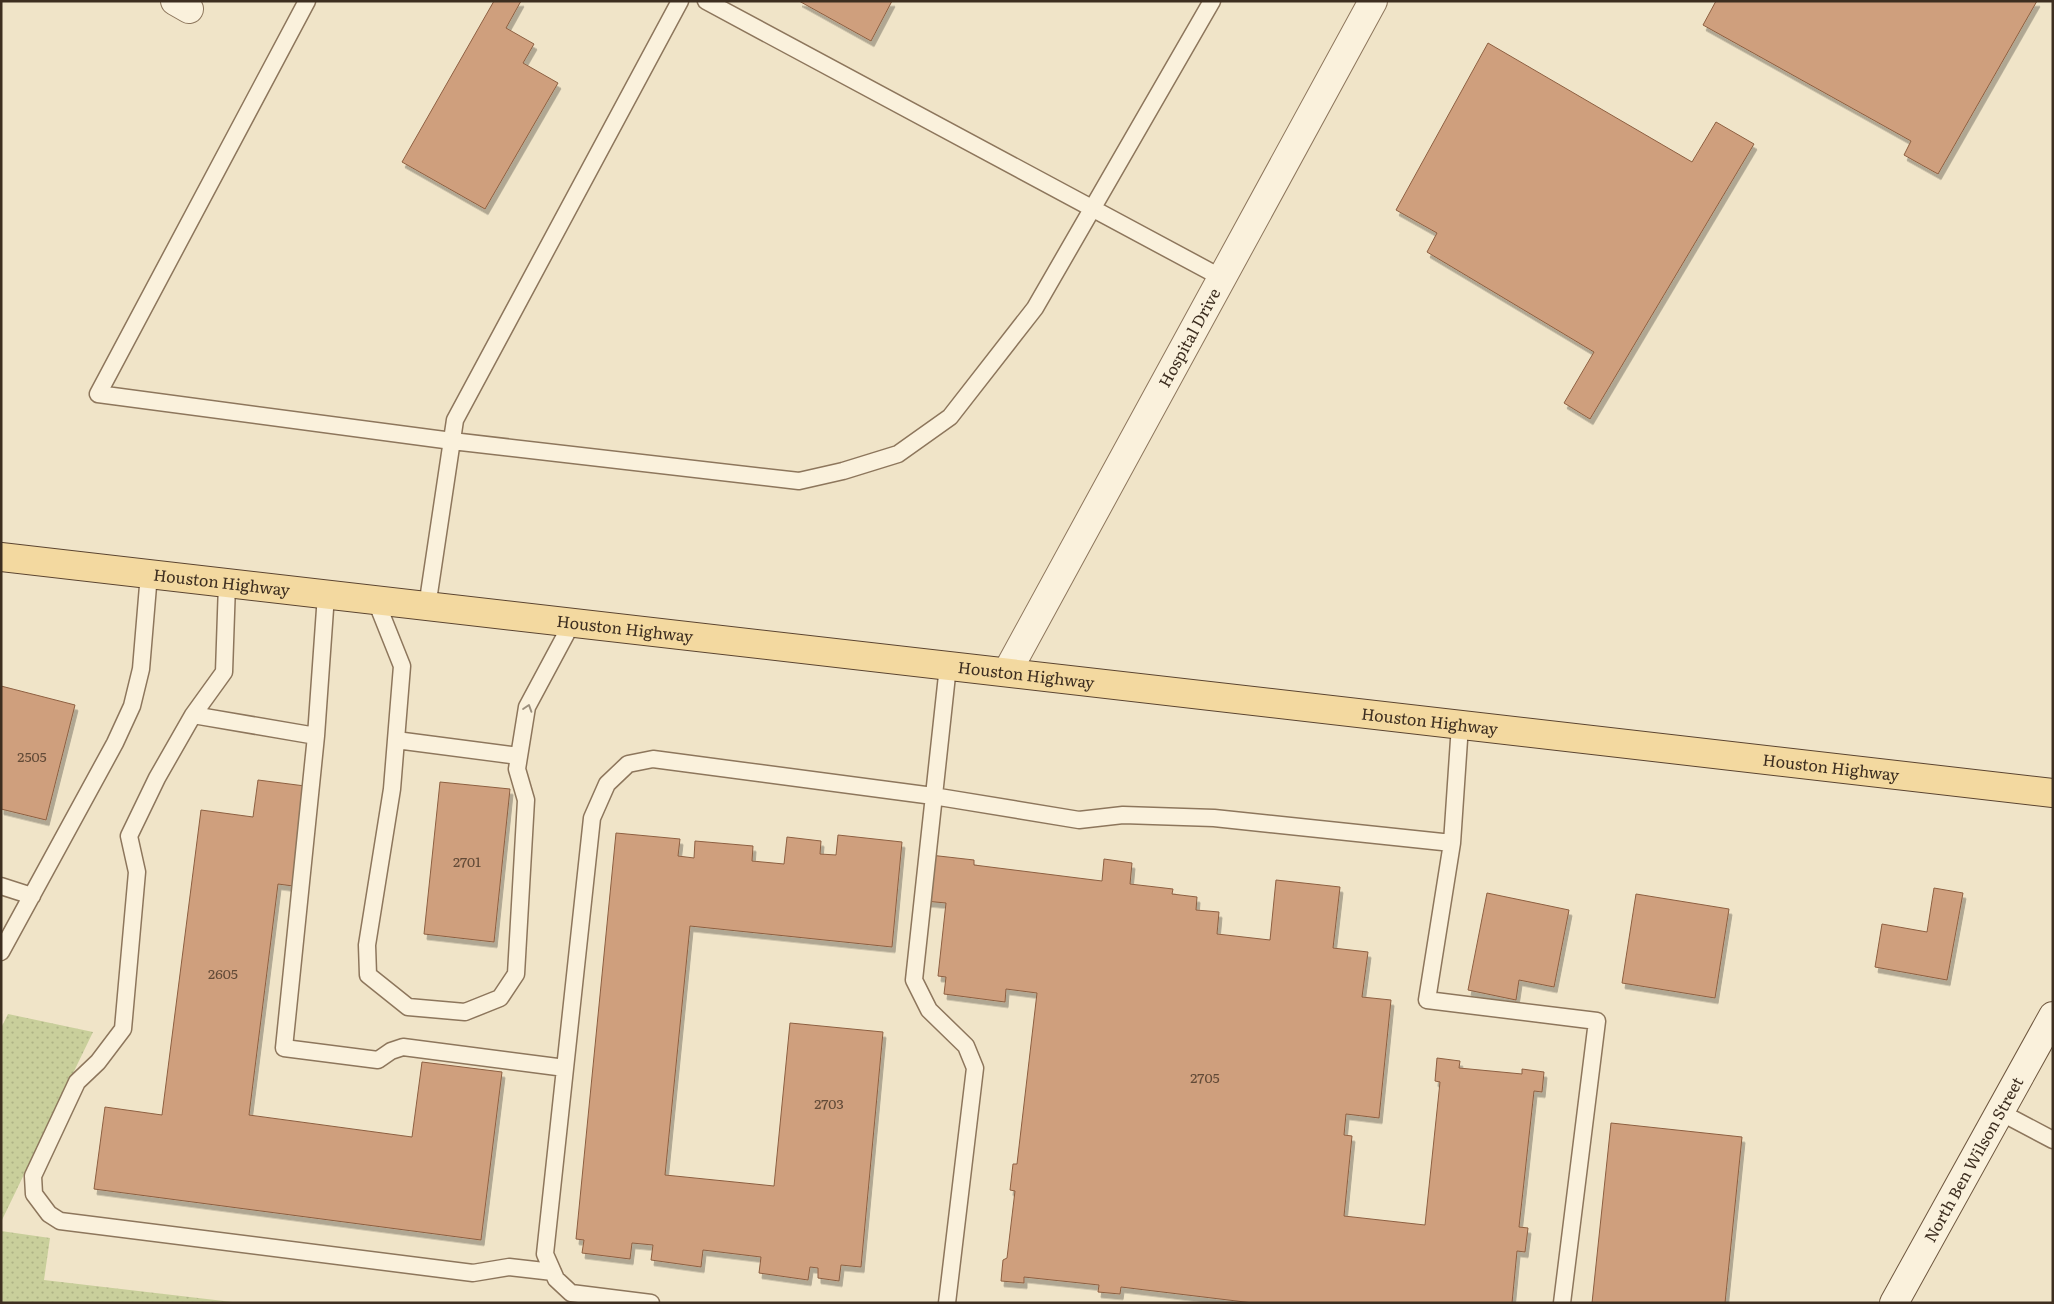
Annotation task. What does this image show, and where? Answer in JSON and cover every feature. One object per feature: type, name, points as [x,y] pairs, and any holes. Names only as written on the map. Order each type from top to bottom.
[{"type":"main road","name":"Houston Highway","points":[[1,557],[2053,793]]},
{"type":"street","name":"Hospital Drive","points":[[1007,672],[1373,1]]},
{"type":"street","name":"North Ben Wilson Street","points":[[1894,1303],[2053,1016]]},
{"type":"lane","points":[[307,1],[98,394],[452,441],[799,481],[843,471],[898,454],[950,417],[1035,308],[1212,1]]},
{"type":"lane","points":[[427,606],[455,420],[680,1]]},
{"type":"lane","points":[[706,1],[1222,278]]},
{"type":"lane","points":[[1,952],[115,743],[132,706],[140,669],[149,574]]},
{"type":"lane","points":[[227,584],[224,672],[194,715],[157,778],[130,836],[137,872],[123,1028],[98,1062],[77,1082],[33,1176],[34,1194],[49,1214],[60,1222],[473,1273],[509,1267],[553,1272]]},
{"type":"lane","points":[[326,595],[316,736],[284,1048],[378,1060],[391,1051],[403,1047],[565,1068]]},
{"type":"lane","points":[[376,600],[402,666],[392,789],[367,945],[368,976],[408,1007],[465,1012],[500,998],[516,974],[526,800],[517,769],[519,756],[527,707],[572,623]]},
{"type":"lane","points":[[947,1303],[976,1068],[966,1046],[929,1010],[914,980],[948,666]]},
{"type":"lane","points":[[194,715],[316,736]]},
{"type":"lane","points":[[1460,725],[1452,843],[1427,1000],[1596,1021],[1562,1303]]},
{"type":"lane","points":[[396,740],[519,756]]},
{"type":"lane","points":[[651,1303],[570,1293],[556,1279],[545,1254],[592,818],[607,784],[628,764],[653,759],[933,796],[1078,820],[1123,815],[1214,818],[1452,843]]},
{"type":"lane","points":[[1,886],[32,896]]},
{"type":"lane","points":[[2000,1112],[2053,1140]]},
{"type":"green space","points":[[8,1014],[93,1032],[1,1222],[1,1028]]},
{"type":"green space","points":[[1,1231],[50,1238],[44,1280],[241,1303],[1,1303]]},
{"type":"building","points":[[494,1],[521,1],[506,28],[534,44],[523,63],[558,83],[485,209],[402,162]]},
{"type":"building","points":[[799,1],[892,1],[871,41]]},
{"type":"building","points":[[1716,1],[2037,1],[1938,174],[1904,155],[1911,141],[1703,25]]},
{"type":"building","points":[[1488,43],[1692,162],[1716,122],[1754,144],[1590,419],[1564,403],[1594,352],[1427,252],[1437,233],[1396,210]]},
{"type":"building","points":[[1,686],[75,705],[46,820],[1,809]]},
{"type":"building","points":[[258,780],[305,786],[293,886],[278,884],[249,1115],[412,1137],[422,1062],[502,1072],[481,1240],[94,1189],[105,1107],[162,1115],[201,810],[253,817]]},
{"type":"building","points":[[440,782],[510,789],[494,942],[424,934]]},
{"type":"building","points":[[616,833],[680,839],[678,856],[694,858],[695,841],[753,846],[752,861],[784,864],[787,837],[821,841],[820,854],[836,855],[838,835],[902,842],[892,947],[690,926],[665,1175],[774,1186],[790,1023],[883,1032],[861,1267],[841,1265],[839,1281],[818,1278],[818,1268],[810,1267],[808,1280],[759,1273],[761,1257],[703,1250],[701,1267],[651,1260],[653,1245],[632,1243],[630,1259],[582,1253],[584,1240],[576,1239]]},
{"type":"building","points":[[930,855],[974,860],[974,865],[1102,881],[1104,859],[1132,863],[1130,884],[1173,889],[1172,894],[1197,897],[1196,910],[1219,912],[1217,934],[1270,940],[1276,880],[1340,887],[1333,948],[1368,952],[1362,997],[1391,1000],[1379,1118],[1346,1114],[1344,1135],[1352,1136],[1344,1216],[1425,1225],[1440,1082],[1435,1081],[1437,1058],[1460,1061],[1459,1068],[1522,1074],[1522,1069],[1544,1072],[1542,1092],[1534,1091],[1519,1227],[1528,1228],[1525,1252],[1517,1251],[1512,1303],[1253,1303],[1121,1287],[1120,1294],[1098,1292],[1099,1285],[1024,1277],[1024,1283],[1001,1281],[1003,1260],[1007,1258],[1015,1191],[1010,1190],[1013,1164],[1017,1164],[1037,993],[1006,989],[1005,1002],[944,994],[946,977],[938,976],[946,903],[925,901]]},
{"type":"building","points":[[1934,888],[1963,893],[1947,980],[1875,967],[1882,924],[1927,932]]},
{"type":"building","points":[[1487,893],[1569,910],[1554,987],[1519,980],[1516,1000],[1468,990]]},
{"type":"building","points":[[1636,894],[1729,909],[1715,998],[1622,983]]},
{"type":"building","points":[[1611,1123],[1742,1137],[1725,1303],[1592,1303]]}]
